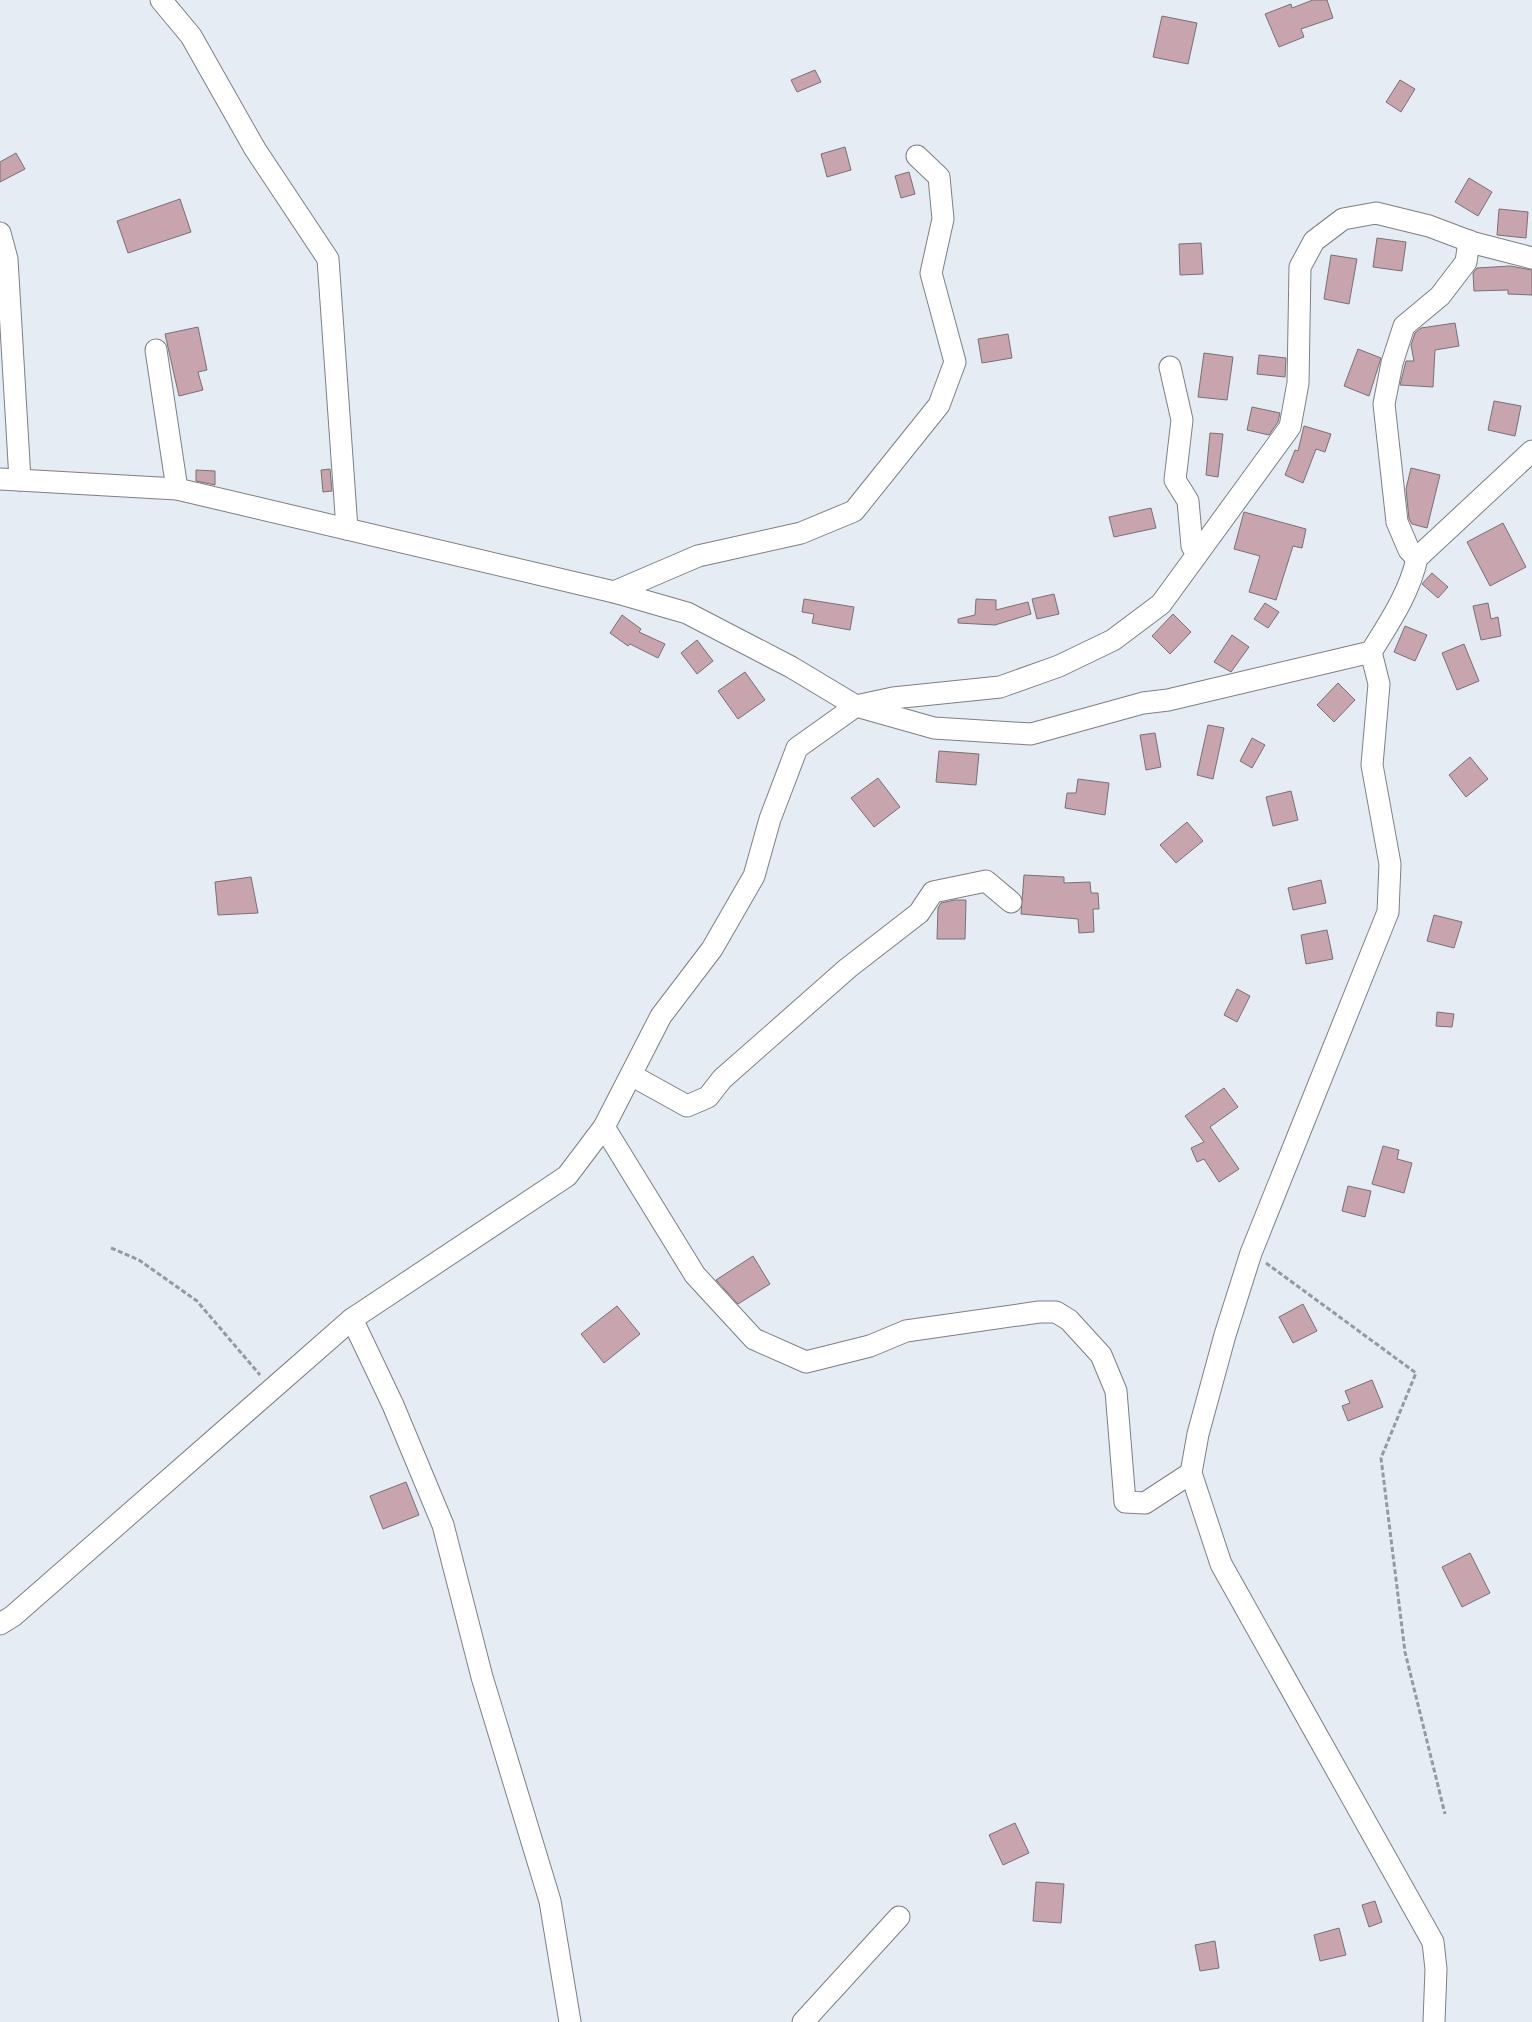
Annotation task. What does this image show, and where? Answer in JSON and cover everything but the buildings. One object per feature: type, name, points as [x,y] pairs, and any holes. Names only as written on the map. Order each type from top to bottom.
[{"type":"street","points":[[161,0],[191,36],[255,149],[328,259],[347,529]]},
{"type":"street","points":[[614,592],[698,556],[801,533],[854,511],[939,405],[956,362],[931,273],[943,219],[939,176],[918,156]]},
{"type":"street","points":[[0,1624],[12,1616],[352,1319],[567,1176],[604,1127],[661,1016],[712,949],[754,876],[770,819],[797,748],[856,706],[893,698],[1000,687],[1059,666],[1113,640],[1161,604],[1290,427],[1298,383],[1300,266],[1314,241],[1343,219],[1376,213],[1429,226],[1469,241],[1532,258]]},
{"type":"street","points":[[0,233],[7,259],[10,480],[177,489],[614,592],[688,613],[791,667],[856,706],[934,728],[1031,734],[1143,703],[1168,700],[1371,652]]},
{"type":"street","points":[[1417,558],[1409,550],[1397,522],[1384,404],[1392,363],[1404,326],[1440,296],[1466,262],[1469,241]]},
{"type":"street","points":[[156,350],[177,489]]},
{"type":"street","points":[[1170,367],[1182,420],[1175,480],[1188,501],[1192,546],[1196,554]]},
{"type":"street","points":[[1434,2022],[1436,1969],[1433,1942],[1221,1564],[1192,1473],[1198,1434],[1225,1335],[1251,1253],[1388,912],[1390,864],[1372,765],[1379,684],[1371,652],[1394,614],[1414,573],[1417,558],[1532,451]]},
{"type":"street","points":[[631,1075],[687,1106],[708,1096],[722,1079],[848,968],[919,913],[933,892],[986,881],[1011,902]]},
{"type":"street","points":[[604,1127],[696,1275],[754,1339],[806,1362],[870,1346],[906,1331],[1039,1312],[1056,1312],[1069,1320],[1101,1354],[1116,1391],[1125,1502],[1145,1503],[1192,1473]]},
{"type":"street","points":[[352,1319],[393,1405],[442,1525],[482,1677],[550,1901],[570,2022]]},
{"type":"street","points":[[804,2022],[899,1917]]},
{"type":"path","points":[[110,1248],[139,1260],[197,1301],[272,1390]]},
{"type":"path","points":[[1251,1253],[1416,1373],[1381,1458],[1405,1652],[1445,1814]]}]
